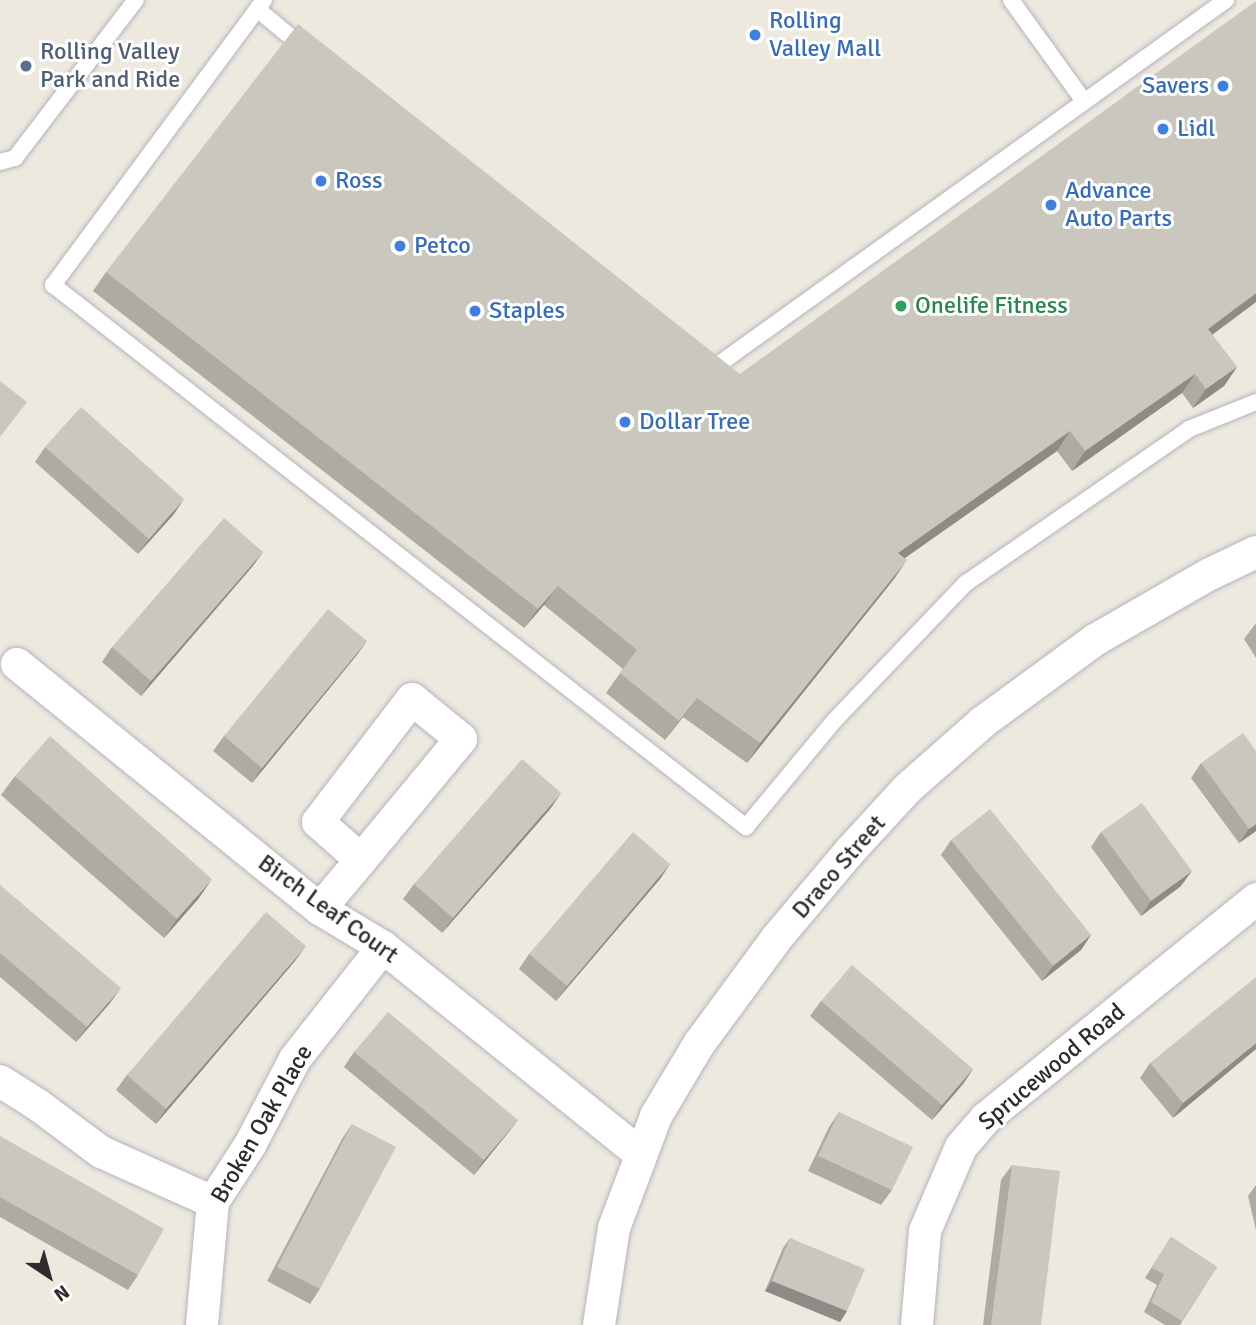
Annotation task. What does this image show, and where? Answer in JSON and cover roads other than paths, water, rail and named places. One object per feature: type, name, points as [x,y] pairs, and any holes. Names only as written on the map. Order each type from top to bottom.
[{"type":"street","name":"Draco Street","points":[[599,1325],[614,1228],[656,1116],[699,1044],[776,940],[851,850],[907,789],[983,722],[1095,640],[1210,574],[1256,552]]},
{"type":"street","name":"Birch Leaf Court","points":[[17,664],[320,909],[383,947],[640,1154]]},
{"type":"street","points":[[320,909],[361,860],[461,739],[412,699],[318,822],[361,860]]},
{"type":"street","name":"Sprucewood Road","points":[[918,1325],[925,1231],[961,1147],[986,1118],[1256,899]]},
{"type":"street","name":"Broken Oak Place","points":[[202,1325],[213,1202],[250,1145],[295,1059],[383,947]]},
{"type":"street","points":[[0,1081],[38,1105],[101,1152],[213,1202]]},
{"type":"lane","points":[[0,162],[15,158],[136,0]]},
{"type":"lane","points":[[1011,0],[1083,100]]},
{"type":"lane","points":[[698,364],[708,372],[1083,100],[1226,0]]},
{"type":"lane","points":[[314,55],[260,5],[54,285],[746,827],[834,721],[966,583],[1189,429],[1256,402]]},
{"type":"place","name":"Rolling Valley Mall","points":[[755,35]]},
{"type":"place","name":"Rolling Valley Park and Ride","points":[[26,66]]},
{"type":"place","name":"Savers","points":[[1223,86]]},
{"type":"place","name":"Lidl","points":[[1163,129]]},
{"type":"place","name":"Ross","points":[[321,181]]},
{"type":"place","name":"Advance Auto Parts","points":[[1051,205]]},
{"type":"place","name":"Petco","points":[[400,246]]},
{"type":"place","name":"Onelife Fitness","points":[[901,306]]},
{"type":"place","name":"Staples","points":[[475,311]]},
{"type":"place","name":"Dollar Tree","points":[[625,422]]}]
